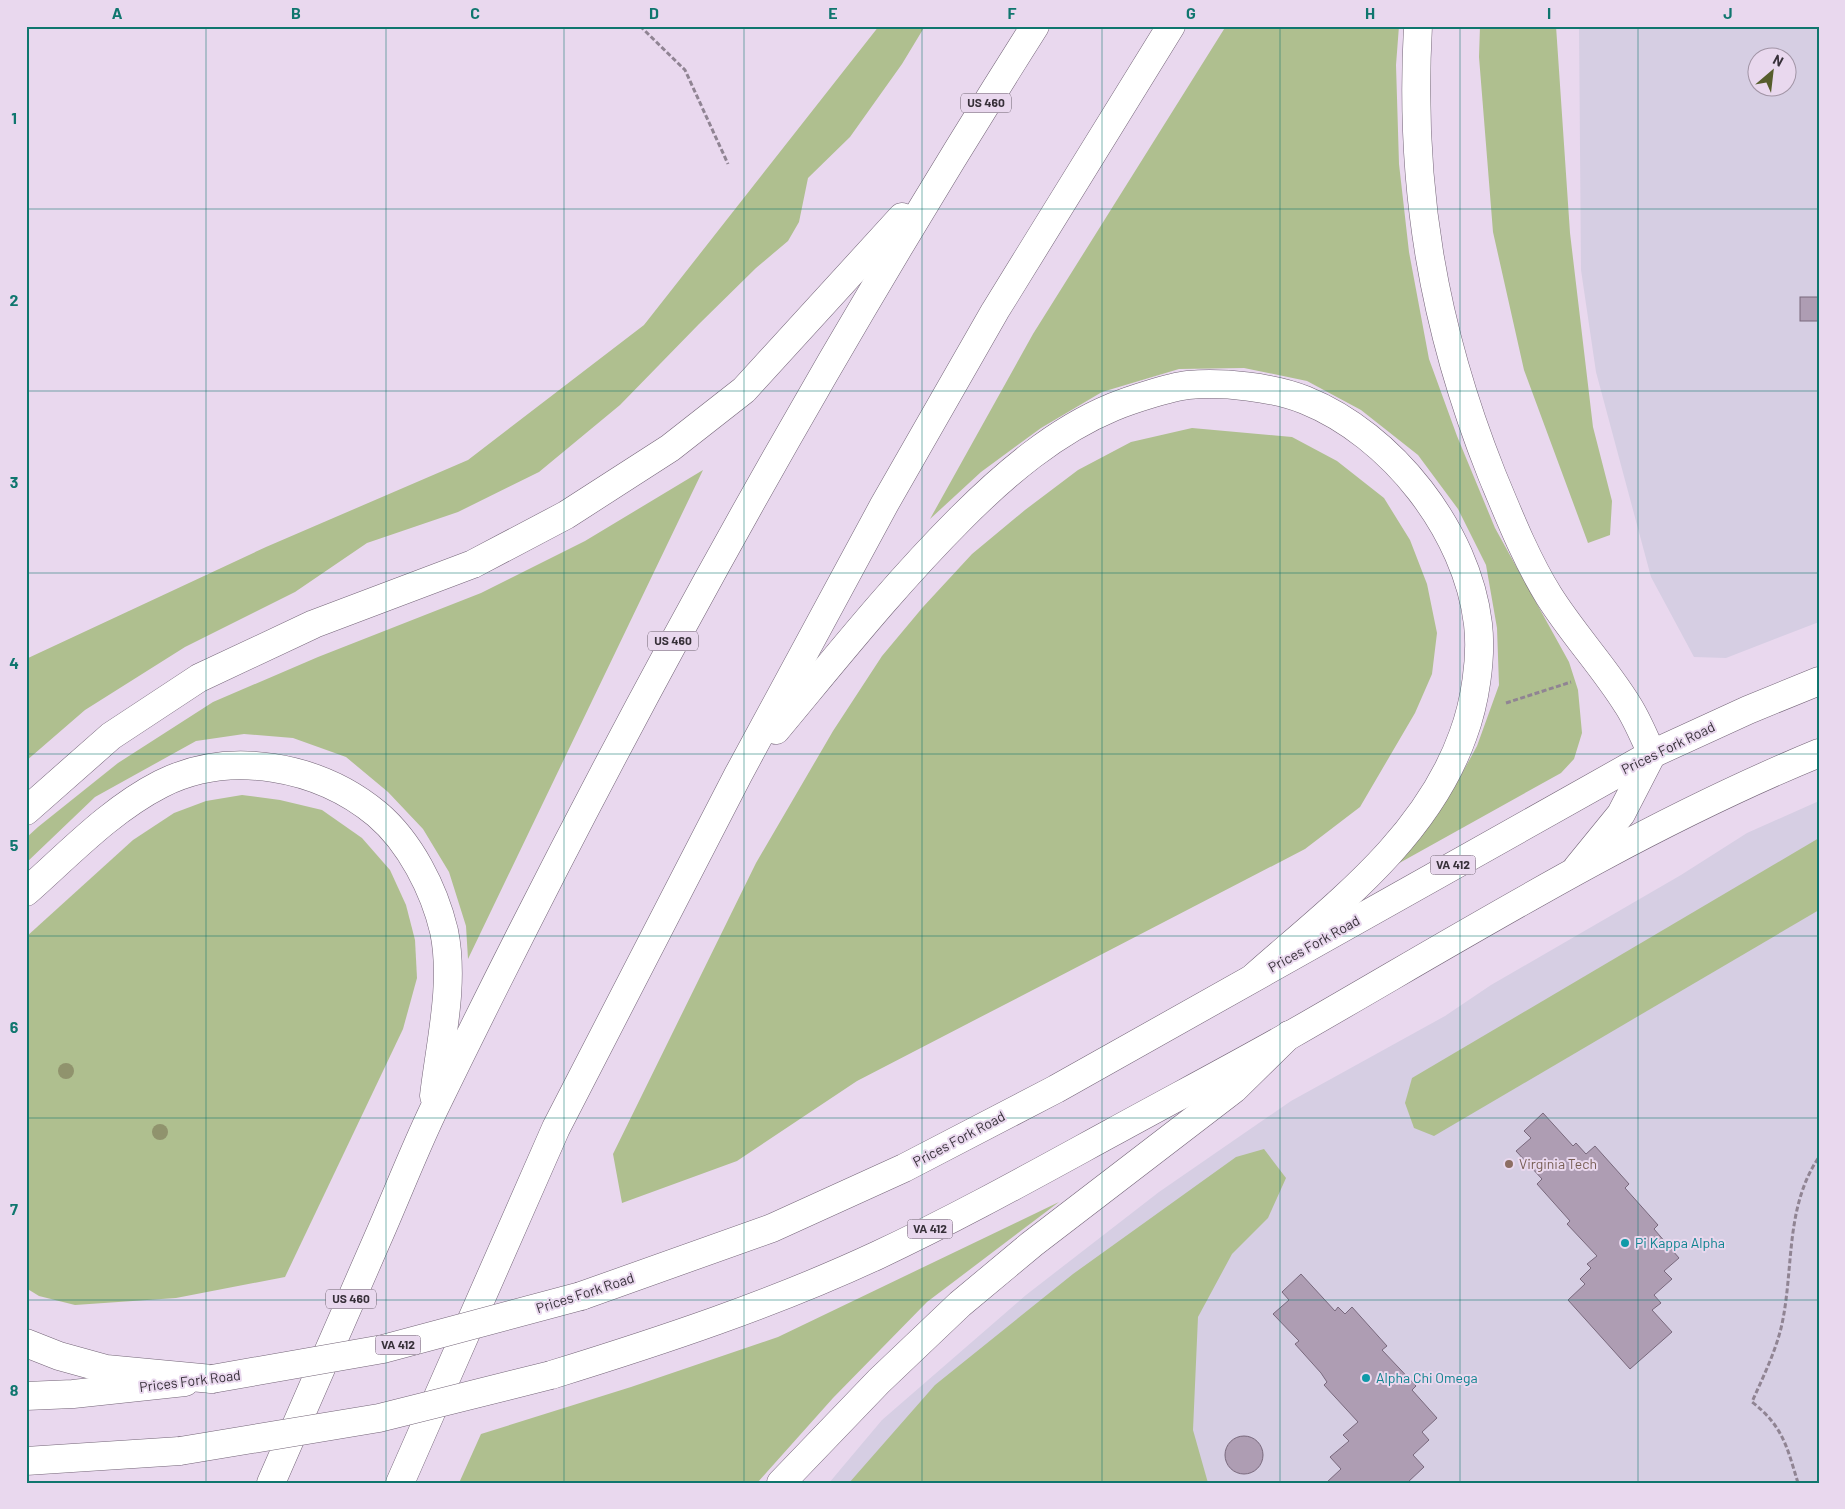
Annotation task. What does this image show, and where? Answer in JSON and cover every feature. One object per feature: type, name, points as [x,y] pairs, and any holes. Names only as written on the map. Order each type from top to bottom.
[{"type":"main road","name":"US 460","points":[[271,1483],[431,1115],[580,819],[671,644],[866,299],[937,180],[1035,26]]},
{"type":"main road","points":[[400,1483],[556,1128],[738,775],[884,505],[991,319],[1171,26]]},
{"type":"main road","points":[[1418,26],[1416,67],[1418,161],[1427,249],[1450,354],[1470,418],[1510,519],[1549,596],[1628,706],[1652,754],[1621,814],[1577,868]]},
{"type":"main road","points":[[26,811],[111,736],[199,678],[314,624],[473,564],[566,515],[670,448],[744,390],[858,263],[937,180]]},
{"type":"main road","points":[[738,775],[894,587],[995,484],[1054,439],[1114,407],[1186,385],[1246,386],[1304,400],[1354,425],[1404,470],[1440,518],[1465,568],[1478,625],[1477,682],[1463,735],[1439,786],[1408,833],[1362,881],[1254,977]]},
{"type":"main road","name":"Prices Fork Road","points":[[26,1396],[120,1390],[212,1379],[383,1349],[581,1296],[772,1228],[904,1168],[1056,1089],[1652,754],[1748,710],[1819,681]]},
{"type":"main road","name":"VA 412","points":[[26,1461],[180,1451],[379,1418],[551,1375],[618,1355],[793,1292],[878,1255],[1011,1188],[1289,1035],[1577,868],[1686,812],[1819,753]]},
{"type":"main road","points":[[26,892],[114,813],[162,784],[198,770],[241,765],[288,770],[335,787],[378,815],[409,849],[429,888],[444,931],[448,980],[431,1115]]},
{"type":"main road","points":[[781,1483],[879,1381],[960,1304],[1032,1244],[1234,1089],[1289,1035]]},
{"type":"main road","points":[[26,1343],[59,1356],[106,1369],[212,1379]]},
{"type":"path","points":[[640,26],[685,70],[728,164]]},
{"type":"path","points":[[1497,706],[1575,681]]},
{"type":"path","points":[[1798,1483],[1786,1442],[1770,1416],[1752,1402],[1771,1360],[1782,1324],[1798,1199],[1819,1157]]},
{"type":"shaded area","points":[[1579,26],[1819,26],[1819,622],[1726,658],[1694,657],[1651,577],[1596,372],[1581,270]]},
{"type":"shaded area","name":"Virginia Tech","points":[[1819,801],[1819,1483],[829,1483],[882,1420],[1026,1295],[1159,1192],[1291,1101],[1445,1016],[1491,985],[1681,875],[1747,833]]},
{"type":"green space","points":[[879,26],[925,26],[902,64],[850,137],[808,178],[799,222],[788,241],[756,268],[620,405],[539,472],[458,512],[367,543],[295,592],[185,647],[85,710],[26,761],[26,659],[266,547],[468,460],[644,325]]},
{"type":"green space","points":[[1226,26],[1399,26],[1396,65],[1399,164],[1409,252],[1429,359],[1457,436],[1495,528],[1569,662],[1578,690],[1582,733],[1574,759],[1561,773],[1385,871],[1413,841],[1454,788],[1477,746],[1499,685],[1497,628],[1486,565],[1458,509],[1418,455],[1361,410],[1307,381],[1244,368],[1179,369],[1102,392],[1041,428],[981,472],[930,519],[1033,334]]},
{"type":"green space","points":[[1480,26],[1556,26],[1570,233],[1593,427],[1612,501],[1610,535],[1588,543],[1524,370],[1493,232],[1479,57]]},
{"type":"green space","points":[[1192,428],[1292,437],[1337,461],[1384,498],[1410,540],[1427,584],[1437,633],[1432,674],[1415,713],[1360,807],[1305,849],[857,1081],[737,1161],[622,1203],[613,1154],[756,863],[833,731],[882,656],[923,607],[972,554],[1025,510],[1078,470],[1131,442]]},
{"type":"green space","points":[[703,470],[468,959],[466,926],[449,872],[423,829],[388,792],[346,757],[293,738],[244,734],[196,741],[95,797],[26,863],[26,838],[38,827],[118,763],[213,702],[318,657],[481,593],[585,541]]},
{"type":"green space","points":[[242,795],[280,800],[322,810],[362,838],[390,870],[406,905],[415,940],[417,978],[403,1029],[285,1277],[176,1298],[75,1305],[39,1296],[26,1288],[26,937],[133,840],[174,813],[206,801]]},
{"type":"green space","points":[[1819,838],[1819,910],[1434,1136],[1414,1128],[1405,1103],[1412,1078]]},
{"type":"green space","points":[[1264,1149],[1286,1178],[1268,1218],[1232,1254],[1198,1317],[1193,1430],[1208,1483],[849,1483],[935,1385],[1073,1274],[1236,1157]]},
{"type":"green space","points":[[1059,1202],[927,1302],[833,1398],[757,1483],[459,1483],[481,1434],[631,1387],[778,1337]]},
{"type":"building","points":[[1800,297],[1819,297],[1819,321],[1800,321]]},
{"type":"building","name":"Pi Kappa Alpha","points":[[1543,1113],[1573,1146],[1576,1143],[1586,1154],[1595,1146],[1629,1184],[1625,1188],[1658,1225],[1654,1229],[1679,1258],[1664,1271],[1672,1279],[1654,1295],[1661,1303],[1652,1310],[1672,1332],[1630,1369],[1568,1300],[1585,1284],[1580,1279],[1591,1268],[1587,1264],[1597,1256],[1567,1224],[1570,1221],[1537,1184],[1542,1179],[1516,1151],[1531,1138],[1524,1131]]},
{"type":"building","name":"Alpha Chi Omega","points":[[1301,1274],[1335,1311],[1338,1307],[1345,1314],[1352,1307],[1387,1346],[1382,1350],[1416,1386],[1412,1390],[1437,1418],[1422,1432],[1429,1440],[1413,1455],[1424,1467],[1407,1483],[1326,1483],[1341,1469],[1330,1457],[1349,1441],[1343,1435],[1358,1422],[1324,1385],[1327,1382],[1321,1373],[1295,1344],[1299,1341],[1273,1314],[1289,1300],[1282,1292]]},
{"type":"building","points":[[1244,1436],[1251,1437],[1257,1442],[1262,1448],[1262,1462],[1257,1468],[1251,1473],[1244,1474],[1237,1473],[1231,1468],[1226,1462],[1225,1455],[1226,1448],[1231,1442],[1237,1437]]},
{"type":"place","name":"Virginia Tech","points":[[1509,1164]]},
{"type":"place","name":"Pi Kappa Alpha","points":[[1625,1243]]},
{"type":"place","name":"Alpha Chi Omega","points":[[1366,1378]]}]
